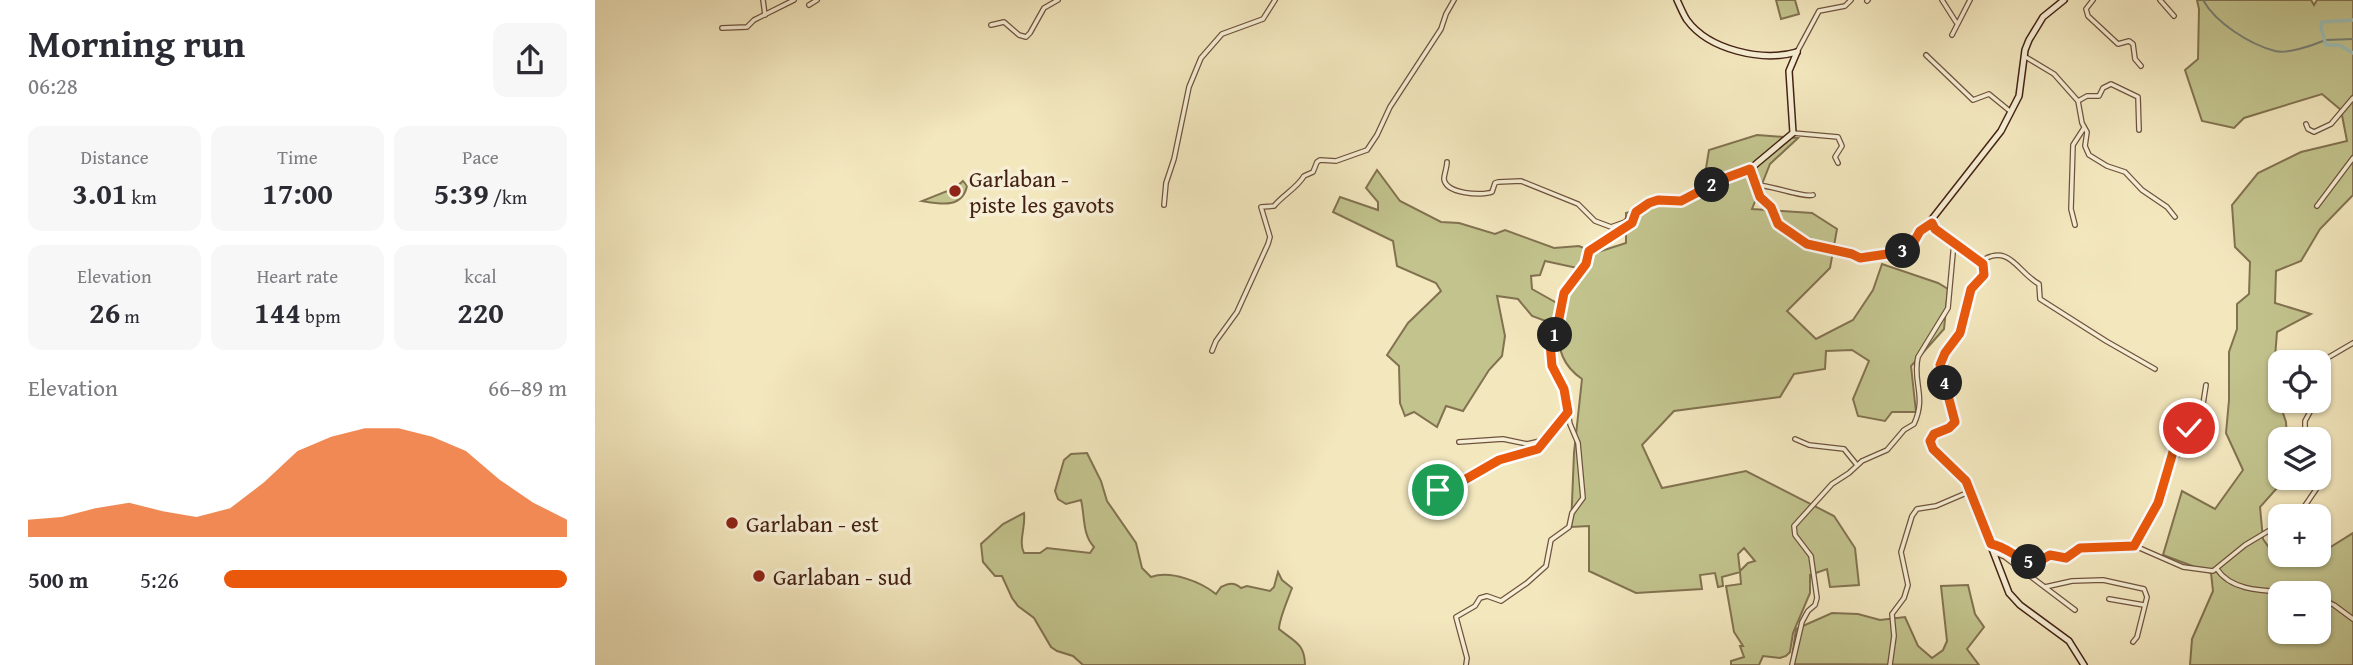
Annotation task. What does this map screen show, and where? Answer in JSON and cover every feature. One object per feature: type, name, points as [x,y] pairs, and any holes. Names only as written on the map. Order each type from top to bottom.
[{"type":"street","points":[[763,0],[765,15]]},
{"type":"street","points":[[722,28],[747,27],[754,20],[794,0]]},
{"type":"street","points":[[809,5],[817,0]]},
{"type":"street","points":[[991,25],[1004,22],[1019,35],[1026,37],[1044,8],[1058,0]]},
{"type":"street","points":[[1164,205],[1166,183],[1174,159],[1189,87],[1201,58],[1222,34],[1263,19],[1275,0]]},
{"type":"street","points":[[1212,351],[1216,341],[1237,313],[1268,244],[1270,237],[1260,211],[1261,207],[1273,206],[1284,194],[1301,184],[1304,176],[1313,172],[1320,160],[1336,161],[1367,149],[1377,135],[1389,107],[1441,29],[1454,0]]},
{"type":"street","points":[[1677,0],[1687,21],[1729,49],[1759,56],[1780,57],[1797,52]]},
{"type":"street","points":[[1793,132],[1789,71],[1797,52],[1819,12],[1845,6],[1850,0]]},
{"type":"street","points":[[1942,0],[1957,22]]},
{"type":"street","points":[[1952,35],[1970,0]]},
{"type":"street","points":[[1750,169],[1762,202],[1771,207],[1778,224],[1801,241],[1860,258],[1900,252],[1911,247],[1920,231],[1934,223],[1940,208],[1995,141],[2019,96],[2024,56],[2029,40],[2043,17],[2064,0]]},
{"type":"street","points":[[2093,0],[2086,9],[2088,16],[2118,44],[2129,41],[2133,44],[2134,59],[2141,66]]},
{"type":"street","points":[[2160,0],[2174,16]]},
{"type":"street","points":[[1926,55],[1973,100],[1989,94],[2011,112]]},
{"type":"street","points":[[2024,56],[2054,74],[2078,101],[2087,132],[2085,146],[2089,155],[2107,166],[2125,172],[2175,217]]},
{"type":"street","points":[[2078,101],[2087,96],[2099,96],[2106,85],[2111,84],[2138,97],[2139,130]]},
{"type":"street","points":[[2306,124],[2308,129],[2314,132],[2331,124],[2353,99]]},
{"type":"street","points":[[2075,225],[2071,209],[2073,145],[2084,128]]},
{"type":"street","points":[[1447,162],[1444,180],[1446,185],[1462,192],[1472,195],[1487,194],[1492,192],[1495,183],[1521,181],[1578,204],[1595,221],[1611,228],[1625,222],[1640,208],[1658,200],[1681,201],[1723,179],[1750,169],[1793,132],[1838,137],[1842,146],[1835,157],[1838,163]]},
{"type":"street","points":[[2317,206],[2353,158]]},
{"type":"street","points":[[1755,185],[1785,189],[1806,197],[1813,195]]},
{"type":"street","points":[[1466,665],[1467,658],[1456,617],[1475,606],[1480,598],[1487,596],[1501,601],[1546,566],[1551,540],[1569,527],[1572,513],[1583,498],[1578,443],[1570,424],[1564,389],[1552,366],[1550,343],[1556,334],[1561,301],[1569,284],[1586,264],[1589,251],[1632,223],[1636,212]]},
{"type":"street","points":[[1934,223],[1944,234],[1981,261],[1985,270],[1984,275],[1971,289],[1960,333],[1945,353],[1940,365],[1955,422],[1949,428],[1934,434],[1930,441],[1933,449],[1961,475],[1971,491],[2005,585],[2014,599],[2069,641],[2084,665]]},
{"type":"street","points":[[1792,665],[1802,622],[1817,598],[1811,556],[1793,529],[1818,497],[1857,465],[1887,450],[1904,430],[1914,424],[1919,415],[1921,394],[1916,365],[1918,357],[1948,308],[1954,242]]},
{"type":"street","points":[[1981,261],[1997,254],[2010,258],[2026,277],[2039,284],[2040,299],[2155,369]]},
{"type":"street","points":[[2331,356],[2353,343]]},
{"type":"street","points":[[2173,458],[2190,440],[2200,414],[2206,385]]},
{"type":"street","points":[[1430,488],[1449,488],[1499,460],[1538,449],[1568,412]]},
{"type":"street","points":[[2134,546],[2158,503],[2173,458],[2178,435],[2178,413]]},
{"type":"street","points":[[2178,435],[2195,422]]},
{"type":"street","points":[[1459,442],[1503,439],[1527,444],[1547,439]]},
{"type":"street","points":[[1795,439],[1809,445],[1844,449],[1857,465]]},
{"type":"street","points":[[1890,665],[1894,636],[1892,614],[1907,591],[1908,577],[1901,552],[1912,516],[1917,509],[1936,506],[1971,491]]},
{"type":"street","points":[[1991,544],[2000,546],[2016,557],[2036,563],[2050,555],[2066,558],[2080,548],[2134,546],[2183,567],[2213,571],[2245,545],[2268,531]]},
{"type":"street","points":[[1995,556],[2005,556],[2075,610]]},
{"type":"street","points":[[2217,569],[2225,579],[2255,590],[2268,591]]},
{"type":"street","points":[[2045,587],[2072,581],[2110,580],[2120,585],[2144,589],[2147,597],[2137,637],[2133,642]]},
{"type":"street","points":[[2109,599],[2144,605]]},
{"type":"street","points":[[2331,604],[2353,619]]},
{"type":"green space","points":[[1776,0],[1795,0],[1799,14],[1781,19]]},
{"type":"green space","points":[[2197,0],[2311,0],[2314,5],[2317,0],[2353,0],[2353,195],[2320,229],[2301,261],[2276,271],[2275,303],[2311,314],[2277,332],[2276,350],[2268,350],[2268,413],[2283,413],[2286,427],[2268,427],[2268,490],[2275,490],[2260,507],[2263,539],[2268,546],[2268,567],[2331,567],[2331,547],[2353,533],[2353,665],[2190,665],[2192,639],[2213,591],[2211,573],[2163,555],[2182,491],[2215,509],[2243,470],[2226,433],[2229,352],[2237,329],[2237,304],[2249,294],[2250,262],[2235,247],[2232,205],[2258,173],[2301,152],[2347,141],[2341,110],[2322,94],[2244,118],[2234,128],[2202,121],[2185,70],[2198,59]]},
{"type":"green space","points":[[1757,135],[1798,138],[1770,164],[1752,209],[1812,213],[1837,229],[1830,268],[1787,311],[1816,339],[1853,320],[1873,290],[1882,264],[1948,289],[1944,329],[1911,366],[1916,412],[1892,412],[1885,421],[1858,416],[1853,399],[1869,361],[1852,350],[1826,351],[1825,369],[1794,374],[1780,397],[1674,411],[1642,445],[1662,488],[1746,471],[1834,516],[1855,548],[1859,585],[1830,587],[1827,569],[1810,575],[1810,593],[1793,633],[1790,652],[1780,658],[1763,656],[1759,665],[1731,665],[1731,661],[1744,657],[1740,646],[1743,646],[1734,632],[1726,586],[1741,584],[1740,572],[1722,577],[1723,586],[1718,587],[1715,573],[1700,575],[1702,589],[1636,593],[1589,571],[1589,526],[1571,527],[1574,453],[1582,379],[1566,363],[1559,342],[1559,326],[1532,316],[1518,299],[1497,296],[1505,336],[1502,356],[1489,370],[1463,411],[1446,406],[1437,427],[1414,412],[1405,416],[1400,403],[1399,366],[1387,355],[1408,323],[1441,291],[1436,283],[1397,266],[1393,241],[1333,212],[1340,197],[1378,210],[1378,202],[1366,188],[1377,170],[1400,201],[1441,222],[1459,223],[1495,234],[1505,230],[1554,248],[1579,246],[1595,253],[1626,243],[1626,213],[1702,192],[1709,150]],"holes":[[[1545,261],[1577,268],[1587,264],[1568,291],[1564,307],[1532,289],[1531,276],[1540,275]],[[1744,548],[1755,561],[1748,563],[1740,571],[1738,554]]]},
{"type":"green space","name":"Garlaban - piste les gavots","points":[[963,181],[967,186],[955,202],[943,204],[922,201],[955,188]]},
{"type":"green space","points":[[1087,453],[1101,481],[1107,501],[1136,543],[1142,568],[1151,577],[1167,575],[1185,578],[1216,594],[1221,587],[1231,584],[1241,588],[1247,586],[1270,591],[1274,587],[1278,572],[1282,580],[1292,588],[1279,629],[1300,647],[1305,665],[1083,665],[1073,656],[1051,647],[1034,618],[1012,598],[1002,576],[995,576],[983,562],[981,544],[1003,524],[1024,513],[1024,553],[1040,553],[1047,548],[1090,553],[1094,547],[1086,531],[1081,500],[1066,504],[1058,499],[1055,491],[1064,460],[1071,454]]},
{"type":"green space","points":[[1968,585],[1975,614],[1984,627],[1967,649],[1979,665],[1791,664],[1796,629],[1832,613],[1858,614],[1880,620],[1905,617],[1918,646],[1932,658],[1943,650],[1947,641],[1941,586]]},
{"type":"waterway","points":[[2203,0],[2225,24],[2244,38],[2265,48],[2286,51],[2323,41]]},
{"type":"waterway","points":[[2353,20],[2322,22],[2321,28],[2326,45],[2339,45],[2353,53]]},
{"type":"waterway","points":[[2326,40],[2353,39]]},
{"type":"place","name":"Garlaban - piste les gavots","points":[[955,191]]},
{"type":"place","name":"Garlaban - est","points":[[732,523]]},
{"type":"place","name":"Garlaban - sud","points":[[759,576]]},
{"type":"route","points":[[1438,490],[1449,488],[1499,460],[1538,449],[1568,412],[1564,389],[1552,366],[1550,343],[1556,334],[1564,293],[1586,264],[1589,251],[1632,223],[1636,212],[1649,203],[1658,200],[1681,201],[1690,194],[1750,169],[1762,202],[1771,207],[1778,224],[1807,244],[1860,258],[1900,252],[1911,247],[1920,231],[1932,223],[1935,229],[1983,264],[1984,275],[1968,296],[1960,333],[1945,353],[1940,365],[1955,422],[1953,426],[1934,434],[1930,441],[1933,449],[1966,481],[1991,544],[2000,546],[2016,557],[2036,563],[2050,555],[2066,558],[2080,548],[2134,546],[2158,503],[2178,435],[2189,428]]}]
